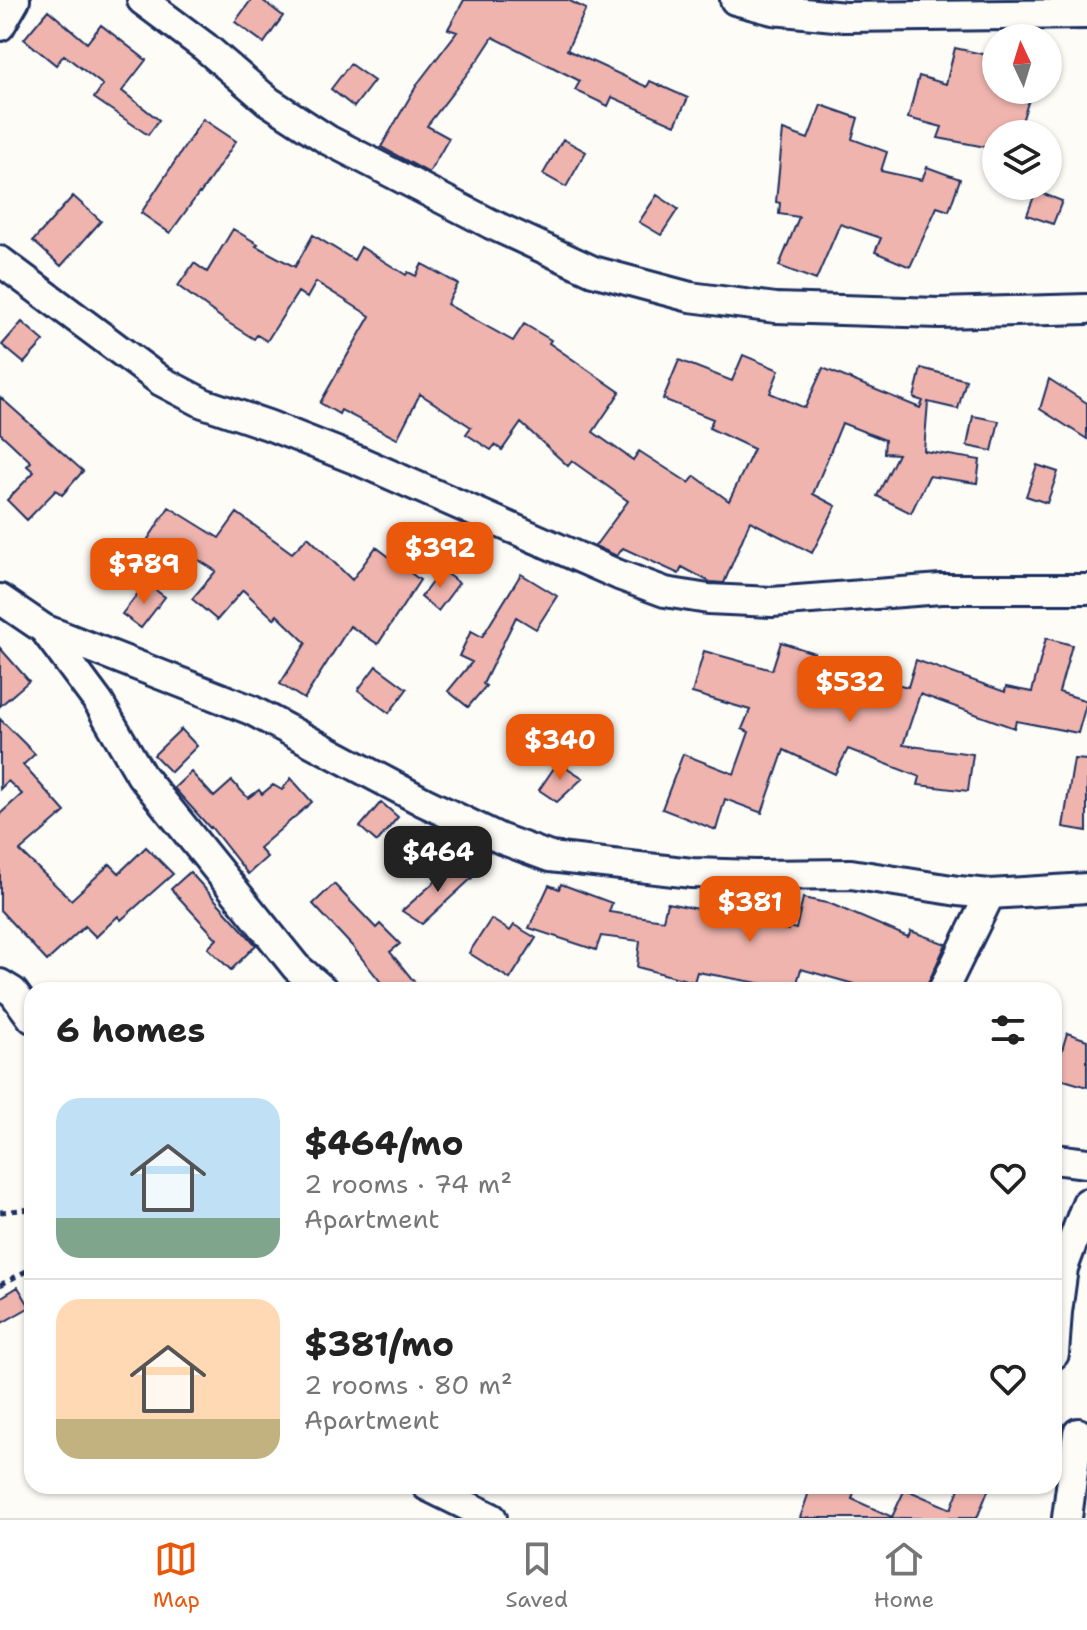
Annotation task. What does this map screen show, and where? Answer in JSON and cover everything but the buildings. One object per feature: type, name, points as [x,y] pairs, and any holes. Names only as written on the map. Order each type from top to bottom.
[{"type":"street","points":[[0,26],[15,0]]},
{"type":"street","points":[[142,0],[205,47],[268,101],[328,140],[491,224],[593,271],[690,297],[776,308],[939,313],[1087,309]]},
{"type":"street","points":[[735,0],[773,10],[845,17],[1087,14]]},
{"type":"street","points":[[0,261],[161,381],[203,403],[357,460],[619,575],[665,592],[708,599],[772,602],[941,589],[1087,589]]},
{"type":"street","points":[[0,599],[44,629],[251,710],[424,802],[501,839],[550,857],[692,873],[851,874],[990,894],[1087,888]]},
{"type":"street","points":[[44,629],[99,703],[141,775],[296,967],[314,982]]},
{"type":"street","points":[[947,982],[990,894]]},
{"type":"street","points":[[0,984],[13,992],[24,1007]]},
{"type":"street","points":[[1062,1160],[1087,1163]]},
{"type":"street","points":[[1062,1275],[1087,1203]]},
{"type":"street","points":[[1067,1518],[1073,1432]]},
{"type":"street","points":[[443,1494],[492,1518]]},
{"type":"path","points":[[0,1212],[24,1210]]},
{"type":"path","points":[[0,1285],[24,1272]]}]
